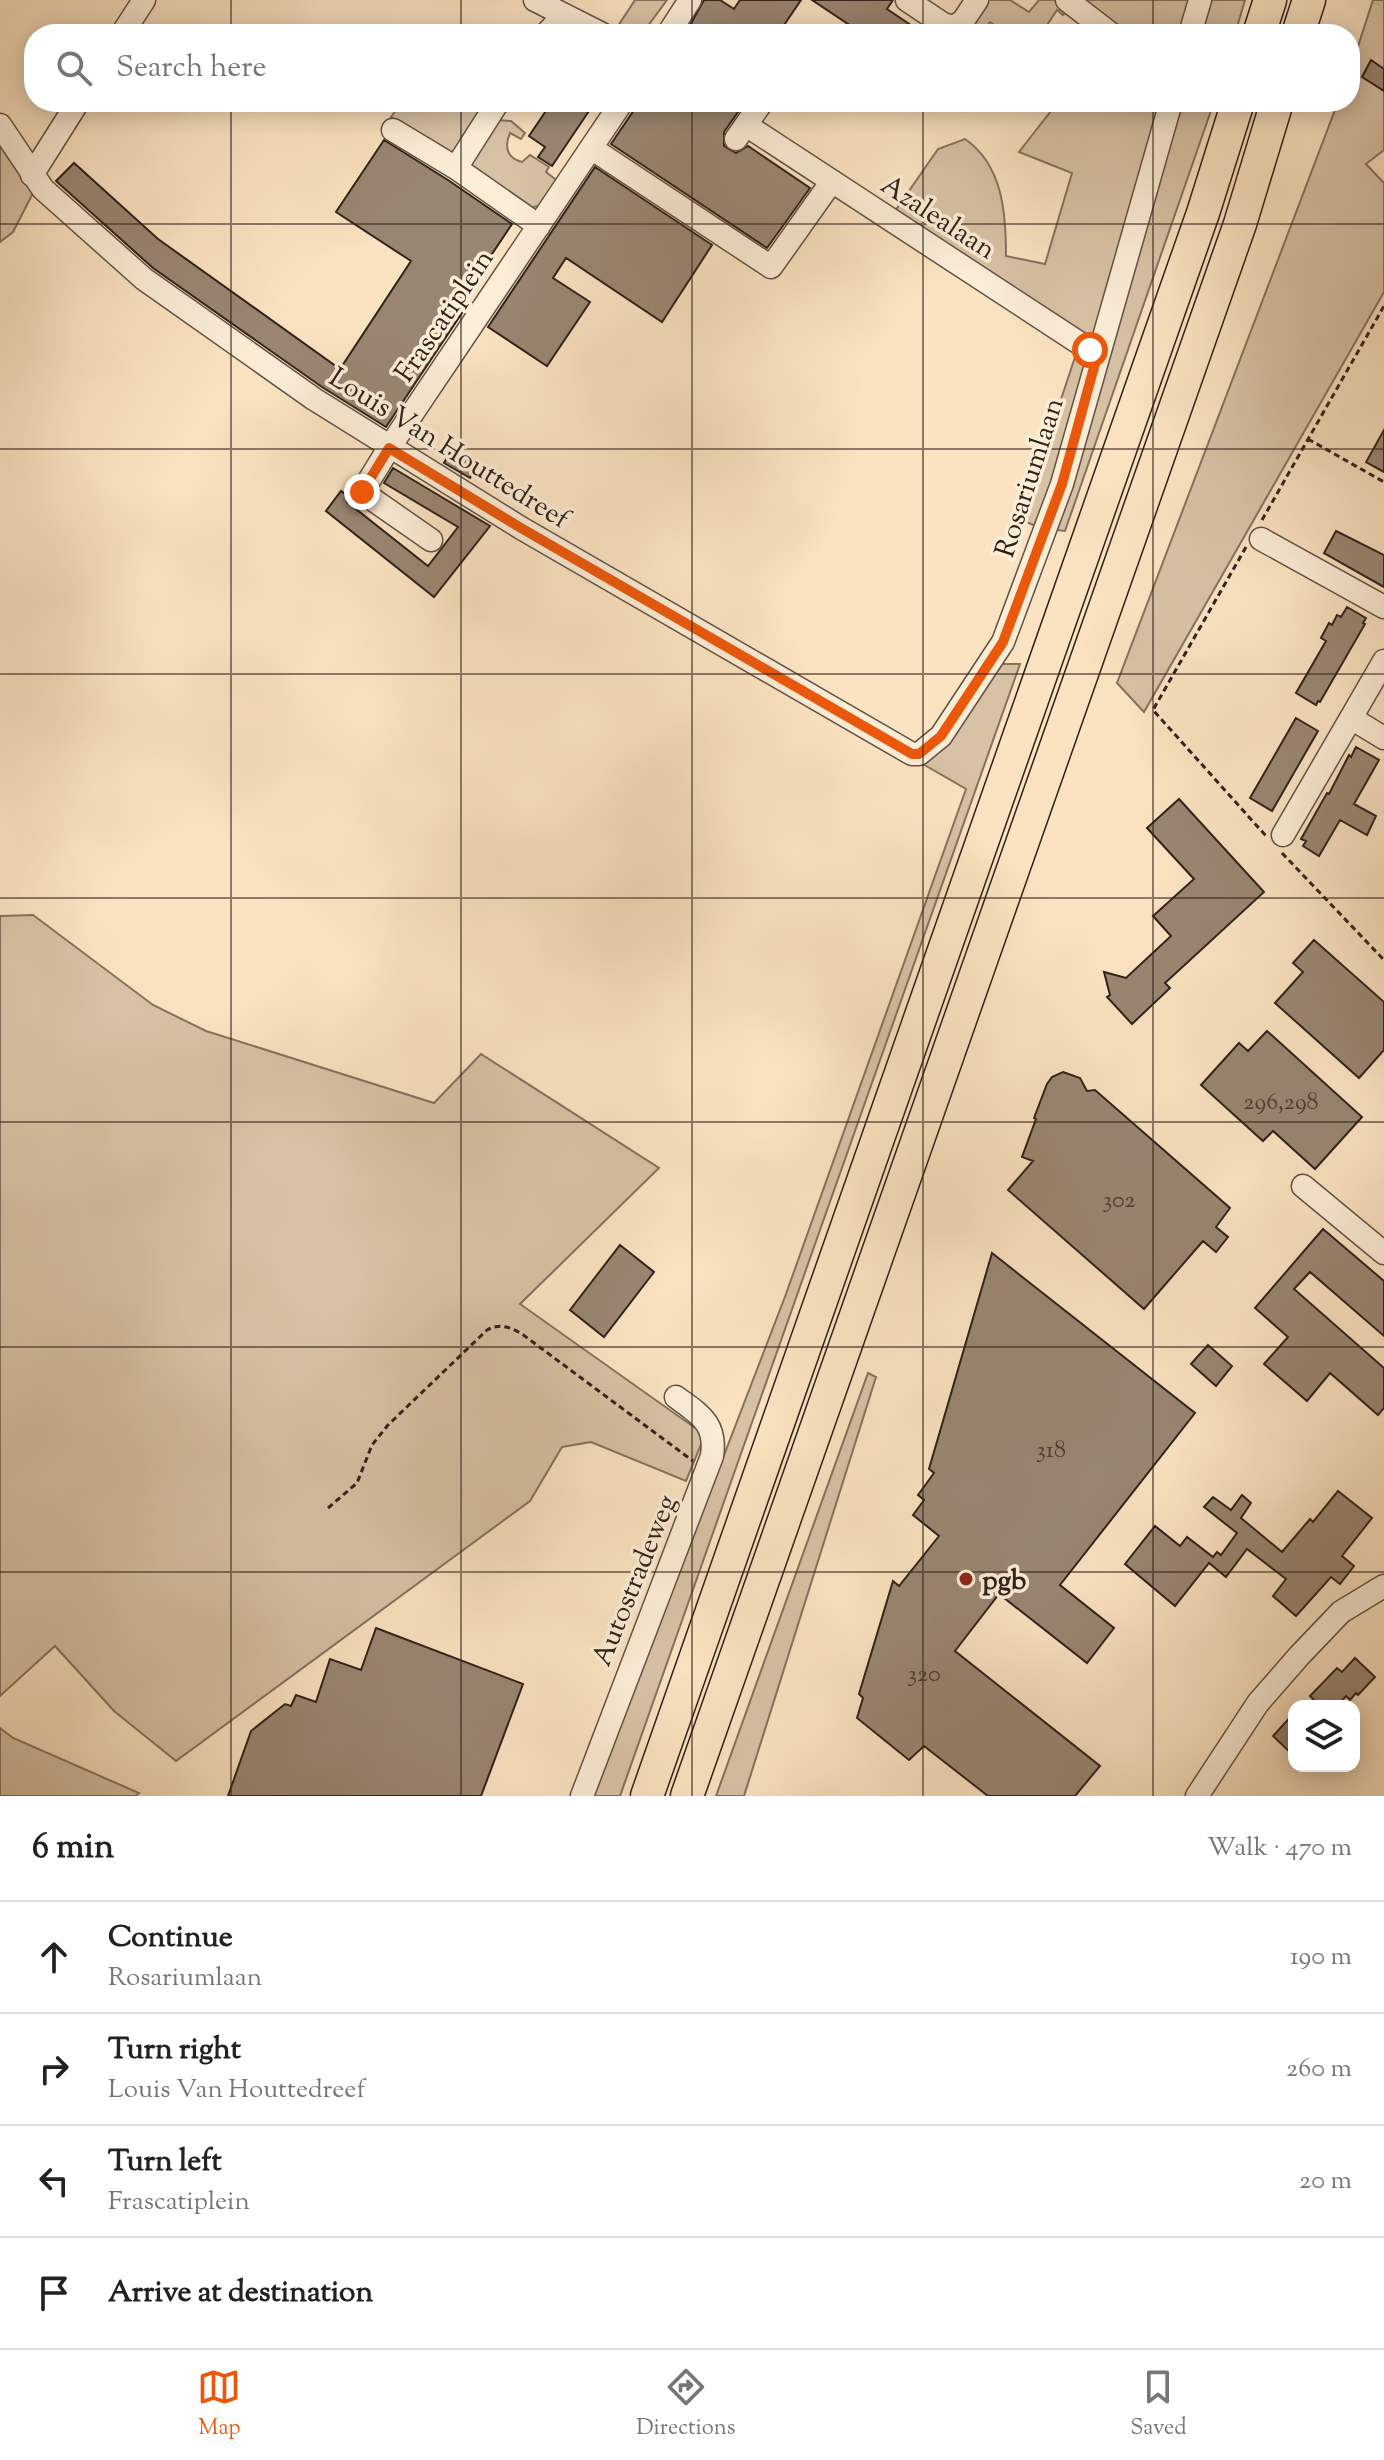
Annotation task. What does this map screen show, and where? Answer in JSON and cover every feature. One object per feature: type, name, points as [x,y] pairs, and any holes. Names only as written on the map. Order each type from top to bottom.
[{"type":"highway","points":[[1262,24],[1270,0]]},
{"type":"highway","points":[[1301,24],[1309,0]]},
{"type":"highway","points":[[647,1796],[1192,243],[1235,112]]},
{"type":"highway","points":[[687,1796],[1240,224],[1274,112]]},
{"type":"street","points":[[128,24],[144,0]]},
{"type":"street","points":[[535,0],[581,24]]},
{"type":"street","points":[[674,24],[690,0]]},
{"type":"street","points":[[907,0],[943,24]]},
{"type":"street","points":[[958,24],[977,0]]},
{"type":"street","points":[[1067,0],[1098,24]]},
{"type":"street","points":[[1193,24],[1200,0]]},
{"type":"street","points":[[555,24],[567,17]]},
{"type":"street","points":[[32,175],[72,112]]},
{"type":"street","points":[[456,168],[492,112]]},
{"type":"street","name":"Frascatiplein","points":[[431,540],[362,492],[615,112]]},
{"type":"street","name":"Azalealaan","points":[[755,112],[741,132],[832,181],[1090,350],[1096,360]]},
{"type":"street","name":"Rosariumlaan","points":[[919,754],[941,736],[1003,642],[1062,484],[1168,112]]},
{"type":"street","name":"Louis Van Houttedreef","points":[[0,125],[43,189],[144,279],[314,399],[521,528],[912,754],[919,754]]},
{"type":"street","points":[[393,130],[456,168],[539,226]]},
{"type":"street","points":[[591,148],[771,267],[832,181]]},
{"type":"street","points":[[1256,536],[1384,607]]},
{"type":"street","points":[[1275,839],[1384,661]]},
{"type":"street","points":[[1351,718],[1384,738]]},
{"type":"street","points":[[1303,1186],[1384,1253]]},
{"type":"street","name":"Autostradeweg","points":[[582,1796],[712,1456],[714,1444],[707,1420],[676,1397]]},
{"type":"street","points":[[1197,1796],[1258,1703],[1299,1656],[1341,1612],[1384,1586]]},
{"type":"path","points":[[1384,306],[1256,536],[1153,710],[1384,960]]},
{"type":"path","points":[[1308,439],[1384,482]]},
{"type":"path","points":[[328,1508],[357,1483],[372,1445],[388,1425],[487,1330],[499,1326],[522,1334],[700,1466]]},
{"type":"shaded area","points":[[635,0],[667,0],[649,24],[619,24]]},
{"type":"shaded area","points":[[986,0],[1010,0],[1029,12],[1039,0],[1076,0],[1063,15],[1057,10],[1048,24],[972,24]]},
{"type":"shaded area","points":[[1082,0],[1245,0],[1238,24],[1112,24]]},
{"type":"shaded area","points":[[1373,0],[1384,0],[1384,150],[1366,164],[1384,183],[1384,292],[1144,712],[1117,683],[1334,112],[1360,112],[1360,40]]},
{"type":"shaded area","points":[[395,112],[486,112],[454,155],[443,152],[391,117]]},
{"type":"shaded area","points":[[1050,112],[1211,112],[1065,531],[1041,528],[1021,520],[1078,348],[893,214],[938,149],[965,139],[978,150],[995,176],[1003,207],[1006,256],[1045,264],[1072,173],[1019,152]]},
{"type":"shaded area","points":[[499,120],[511,121],[525,133],[521,139],[510,133],[507,147],[510,155],[522,162],[530,155],[549,167],[546,172],[560,183],[542,205],[525,209],[473,172],[470,163]]},
{"type":"shaded area","points":[[0,130],[35,189],[13,232],[0,242]]},
{"type":"shaded area","points":[[994,664],[1020,664],[620,1796],[593,1796],[786,1294],[966,789],[921,763]]},
{"type":"shaded area","points":[[33,915],[153,1005],[206,1031],[434,1103],[481,1054],[659,1168],[520,1304],[705,1435],[686,1481],[591,1442],[562,1447],[530,1501],[176,1761],[114,1711],[55,1646],[0,1696],[0,916]]},
{"type":"shaded area","points":[[868,1373],[876,1377],[744,1796],[716,1796]]},
{"type":"shaded area","points":[[0,1728],[13,1738],[139,1793],[136,1796],[0,1796]]},
{"type":"building","points":[[704,0],[720,0],[734,9],[740,0],[801,0],[785,24],[691,24]]},
{"type":"building","points":[[812,0],[893,0],[887,9],[909,24],[848,24]]},
{"type":"building","points":[[1371,60],[1384,69],[1384,91],[1362,77]]},
{"type":"building","points":[[545,112],[588,112],[552,166],[538,157],[545,147],[529,136]]},
{"type":"building","points":[[633,112],[738,112],[724,132],[724,146],[736,153],[748,146],[810,188],[767,248],[611,144]]},
{"type":"building","points":[[384,140],[512,224],[456,308],[462,313],[386,427],[322,387],[153,268],[56,181],[74,163],[158,239],[340,369],[411,261],[336,212]]},
{"type":"building","points":[[595,167],[712,245],[662,322],[566,258],[553,278],[590,302],[547,366],[488,327]]},
{"type":"building","points":[[1384,430],[1384,472],[1366,462]]},
{"type":"building","points":[[452,449],[478,464],[470,478],[444,463]]},
{"type":"building","points":[[393,468],[490,526],[434,597],[326,511],[341,491],[349,497],[347,502],[428,566],[458,527],[384,483]]},
{"type":"building","points":[[1336,531],[1384,555],[1384,587],[1324,553]]},
{"type":"building","points":[[1347,607],[1366,618],[1365,624],[1316,705],[1296,693],[1326,641],[1321,638],[1329,623],[1332,625],[1337,615],[1341,617]]},
{"type":"building","points":[[1296,718],[1318,731],[1272,811],[1250,798]]},
{"type":"building","points":[[1356,747],[1379,760],[1354,804],[1376,816],[1367,835],[1340,820],[1319,856],[1303,846],[1306,841],[1301,839]]},
{"type":"building","points":[[1179,799],[1264,892],[1165,983],[1170,988],[1132,1024],[1107,997],[1110,995],[1104,972],[1126,978],[1171,936],[1153,916],[1194,879],[1147,828]]},
{"type":"building","points":[[1314,940],[1384,1002],[1384,1050],[1359,1078],[1275,1003],[1303,972],[1293,963]]},
{"type":"building","points":[[1267,1031],[1362,1117],[1315,1169],[1273,1131],[1263,1141],[1201,1085],[1239,1043],[1248,1051]]},
{"type":"building","points":[[1063,1072],[1080,1078],[1087,1091],[1095,1090],[1230,1208],[1216,1227],[1228,1237],[1216,1252],[1203,1241],[1144,1309],[1008,1190],[1033,1161],[1022,1157],[1034,1118],[1047,1084],[1052,1077]]},
{"type":"building","points":[[1323,1229],[1384,1281],[1384,1336],[1310,1272],[1294,1289],[1384,1368],[1384,1408],[1378,1415],[1330,1373],[1307,1401],[1264,1364],[1288,1337],[1255,1308]]},
{"type":"building","points":[[620,1245],[654,1272],[604,1337],[570,1310]]},
{"type":"building","points":[[992,1253],[1195,1413],[1060,1585],[1114,1628],[1087,1663],[999,1594],[955,1651],[1100,1766],[1075,1796],[988,1796],[924,1746],[909,1760],[857,1718],[863,1698],[859,1694],[893,1581],[899,1586],[939,1536],[913,1515],[924,1500],[918,1495],[934,1473],[929,1469]]},
{"type":"building","points":[[1208,1345],[1232,1366],[1216,1386],[1191,1364]]},
{"type":"building","points":[[1338,1491],[1372,1518],[1342,1556],[1354,1566],[1340,1584],[1331,1577],[1296,1616],[1273,1596],[1286,1579],[1247,1549],[1226,1577],[1209,1563],[1175,1606],[1125,1564],[1155,1526],[1180,1546],[1187,1537],[1213,1557],[1217,1552],[1221,1555],[1237,1533],[1204,1507],[1213,1497],[1231,1510],[1242,1495],[1251,1503],[1241,1518],[1282,1552],[1310,1519],[1313,1522]]},
{"type":"building","points":[[376,1628],[523,1684],[481,1796],[228,1796],[251,1731],[285,1704],[291,1706],[296,1695],[316,1702],[330,1659],[361,1670]]},
{"type":"building","points":[[1355,1658],[1375,1677],[1350,1700],[1346,1696],[1342,1700],[1314,1700],[1310,1696],[1337,1668],[1342,1672]]},
{"type":"building","points":[[1288,1720],[1288,1750],[1273,1736]]},
{"type":"place","name":"pgb","points":[[966,1579]]},
{"type":"route","points":[[362,492],[389,448],[912,754],[919,754],[941,736],[1003,642],[1062,484],[1096,360],[1090,350]]}]
